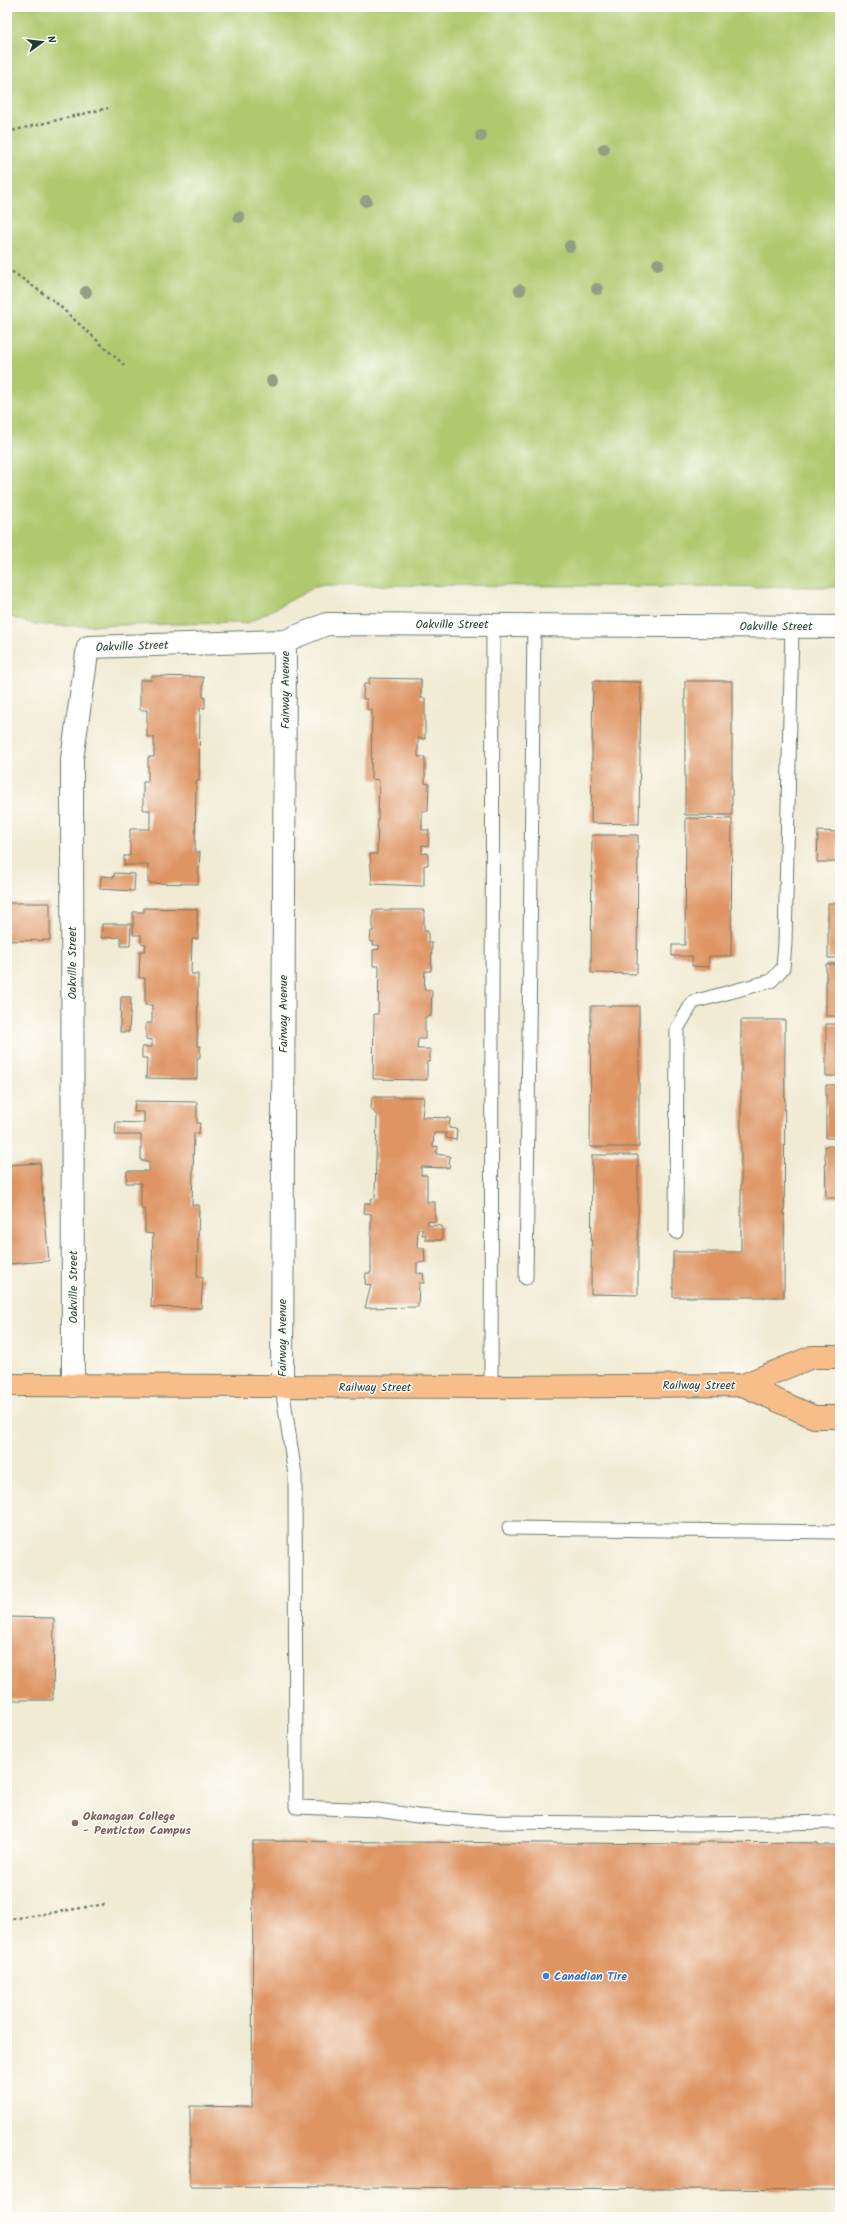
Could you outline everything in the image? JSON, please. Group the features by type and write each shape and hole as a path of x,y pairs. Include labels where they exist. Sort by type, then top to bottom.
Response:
{"highway":[{"name":"Railway Street","path":"7,1385 282,1387 743,1385 812,1357 840,1357"},
{"name":"Railway Street","path":"743,1385 814,1417 840,1417"}],"street":[{"name":"Oakville Street","path":"72,1386 72,759 88,647 285,641 327,624 840,627"},
{"name":"Fairway Avenue","path":"282,1387 285,641"}],"lane":[{"path":"491,1387 493,625"},
{"path":"526,1278 534,625"},
{"path":"676,1232 677,1029 693,1002 771,981 783,968 785,944 792,626"},
{"path":"282,1387 295,1475 296,1807 378,1810 417,1816 496,1822 700,1824 840,1822"},
{"path":"509,1528 840,1532"}],"path":[{"path":"7,132 108,108"},
{"path":"7,268 54,302 124,365"},
{"path":"7,1920 106,1904"}],"green space":[{"path":"7,7 840,7 840,587 319,585 248,623 58,626 33,624 7,616"}],"building":[{"path":"151,676 203,677 203,697 205,697 205,708 200,708 199,781 196,781 195,852 200,852 198,884 148,883 148,865 124,865 124,856 130,856 130,829 150,829 150,810 143,810 143,782 148,782 148,757 154,757 154,737 147,737 147,710 140,710 140,680 151,680"},
{"path":"369,678 421,679 421,698 425,698 425,739 418,738 418,757 425,757 425,783 429,784 428,811 422,811 422,830 429,830 428,846 422,845 422,854 428,853 428,865 424,865 424,886 372,884 370,854 377,854 379,780 371,779 372,710 367,709 367,699 363,699 364,684 369,684"},
{"path":"593,681 641,682 639,824 591,823"},
{"path":"685,681 732,681 732,815 685,815"},
{"path":"686,818 732,819 731,956 709,956 709,967 692,966 692,956 672,956 672,945 685,945"},
{"path":"818,831 838,832 838,862 817,862"},
{"path":"592,835 638,835 637,974 591,973"},
{"path":"114,873 135,874 134,891 100,889 101,876 114,877"},
{"path":"7,903 50,903 50,940 7,941"},
{"path":"828,903 840,903 840,958 828,958"},
{"path":"144,908 197,909 198,939 192,939 191,974 198,974 197,1046 200,1046 200,1058 197,1058 197,1079 146,1078 147,1058 142,1058 142,1047 152,1047 152,1040 146,1039 146,1023 152,1023 152,1005 145,1005 145,978 139,978 140,951 145,951 146,944 141,943 141,935 133,935 133,912 144,912"},
{"path":"373,910 424,910 424,931 428,931 428,943 432,943 431,971 425,971 424,990 432,990 431,1016 425,1017 425,1039 418,1039 417,1049 430,1049 430,1061 427,1062 427,1080 373,1079 374,1014 378,1014 379,966 373,966 373,950 379,949 379,945 373,945 373,942 370,942 371,931 373,931"},
{"path":"102,924 131,924 130,946 121,946 121,937 101,938"},
{"path":"826,964 840,964 840,1016 826,1016"},
{"path":"121,997 131,997 129,1032 120,1032"},
{"path":"591,1006 639,1006 639,1147 590,1147"},
{"path":"741,1020 785,1020 784,1297 673,1297 673,1252 741,1252"},
{"path":"826,1024 840,1024 840,1076 826,1076"},
{"path":"826,1085 840,1085 840,1138 826,1138"},
{"path":"372,1097 424,1097 422,1117 450,1118 449,1128 457,1129 456,1140 446,1138 446,1133 434,1133 433,1147 438,1146 436,1154 450,1156 449,1168 421,1167 421,1175 427,1175 427,1202 435,1202 435,1222 428,1221 428,1225 442,1226 442,1240 425,1240 426,1235 422,1235 422,1229 418,1229 417,1248 424,1248 425,1262 417,1263 417,1274 423,1273 424,1283 419,1283 418,1307 365,1308 371,1285 365,1284 366,1273 371,1273 371,1214 364,1213 365,1203 371,1203 371,1199 375,1198 377,1116 371,1108"},
{"path":"135,1101 197,1102 197,1123 200,1123 199,1133 194,1133 192,1205 199,1205 197,1277 203,1277 201,1308 151,1307 153,1234 145,1233 145,1209 141,1209 141,1183 126,1183 127,1171 149,1171 149,1161 141,1161 141,1135 115,1135 116,1122 144,1123 144,1112 134,1112"},
{"path":"825,1146 840,1146 840,1198 826,1198"},
{"path":"592,1155 638,1155 638,1295 591,1294"},
{"path":"40,1163 49,1261 7,1264 7,1165"},
{"path":"7,1617 54,1618 53,1700 7,1700"},
{"name":"Canadian Tire","path":"253,1841 698,1844 698,1842 818,1843 818,1845 840,1845 840,2190 190,2186 190,2106 252,2107"}],"place":[{"name":"Okanagan College - Penticton Campus","path":"75,1823"},
{"name":"Canadian Tire","path":"546,1976"}]}
